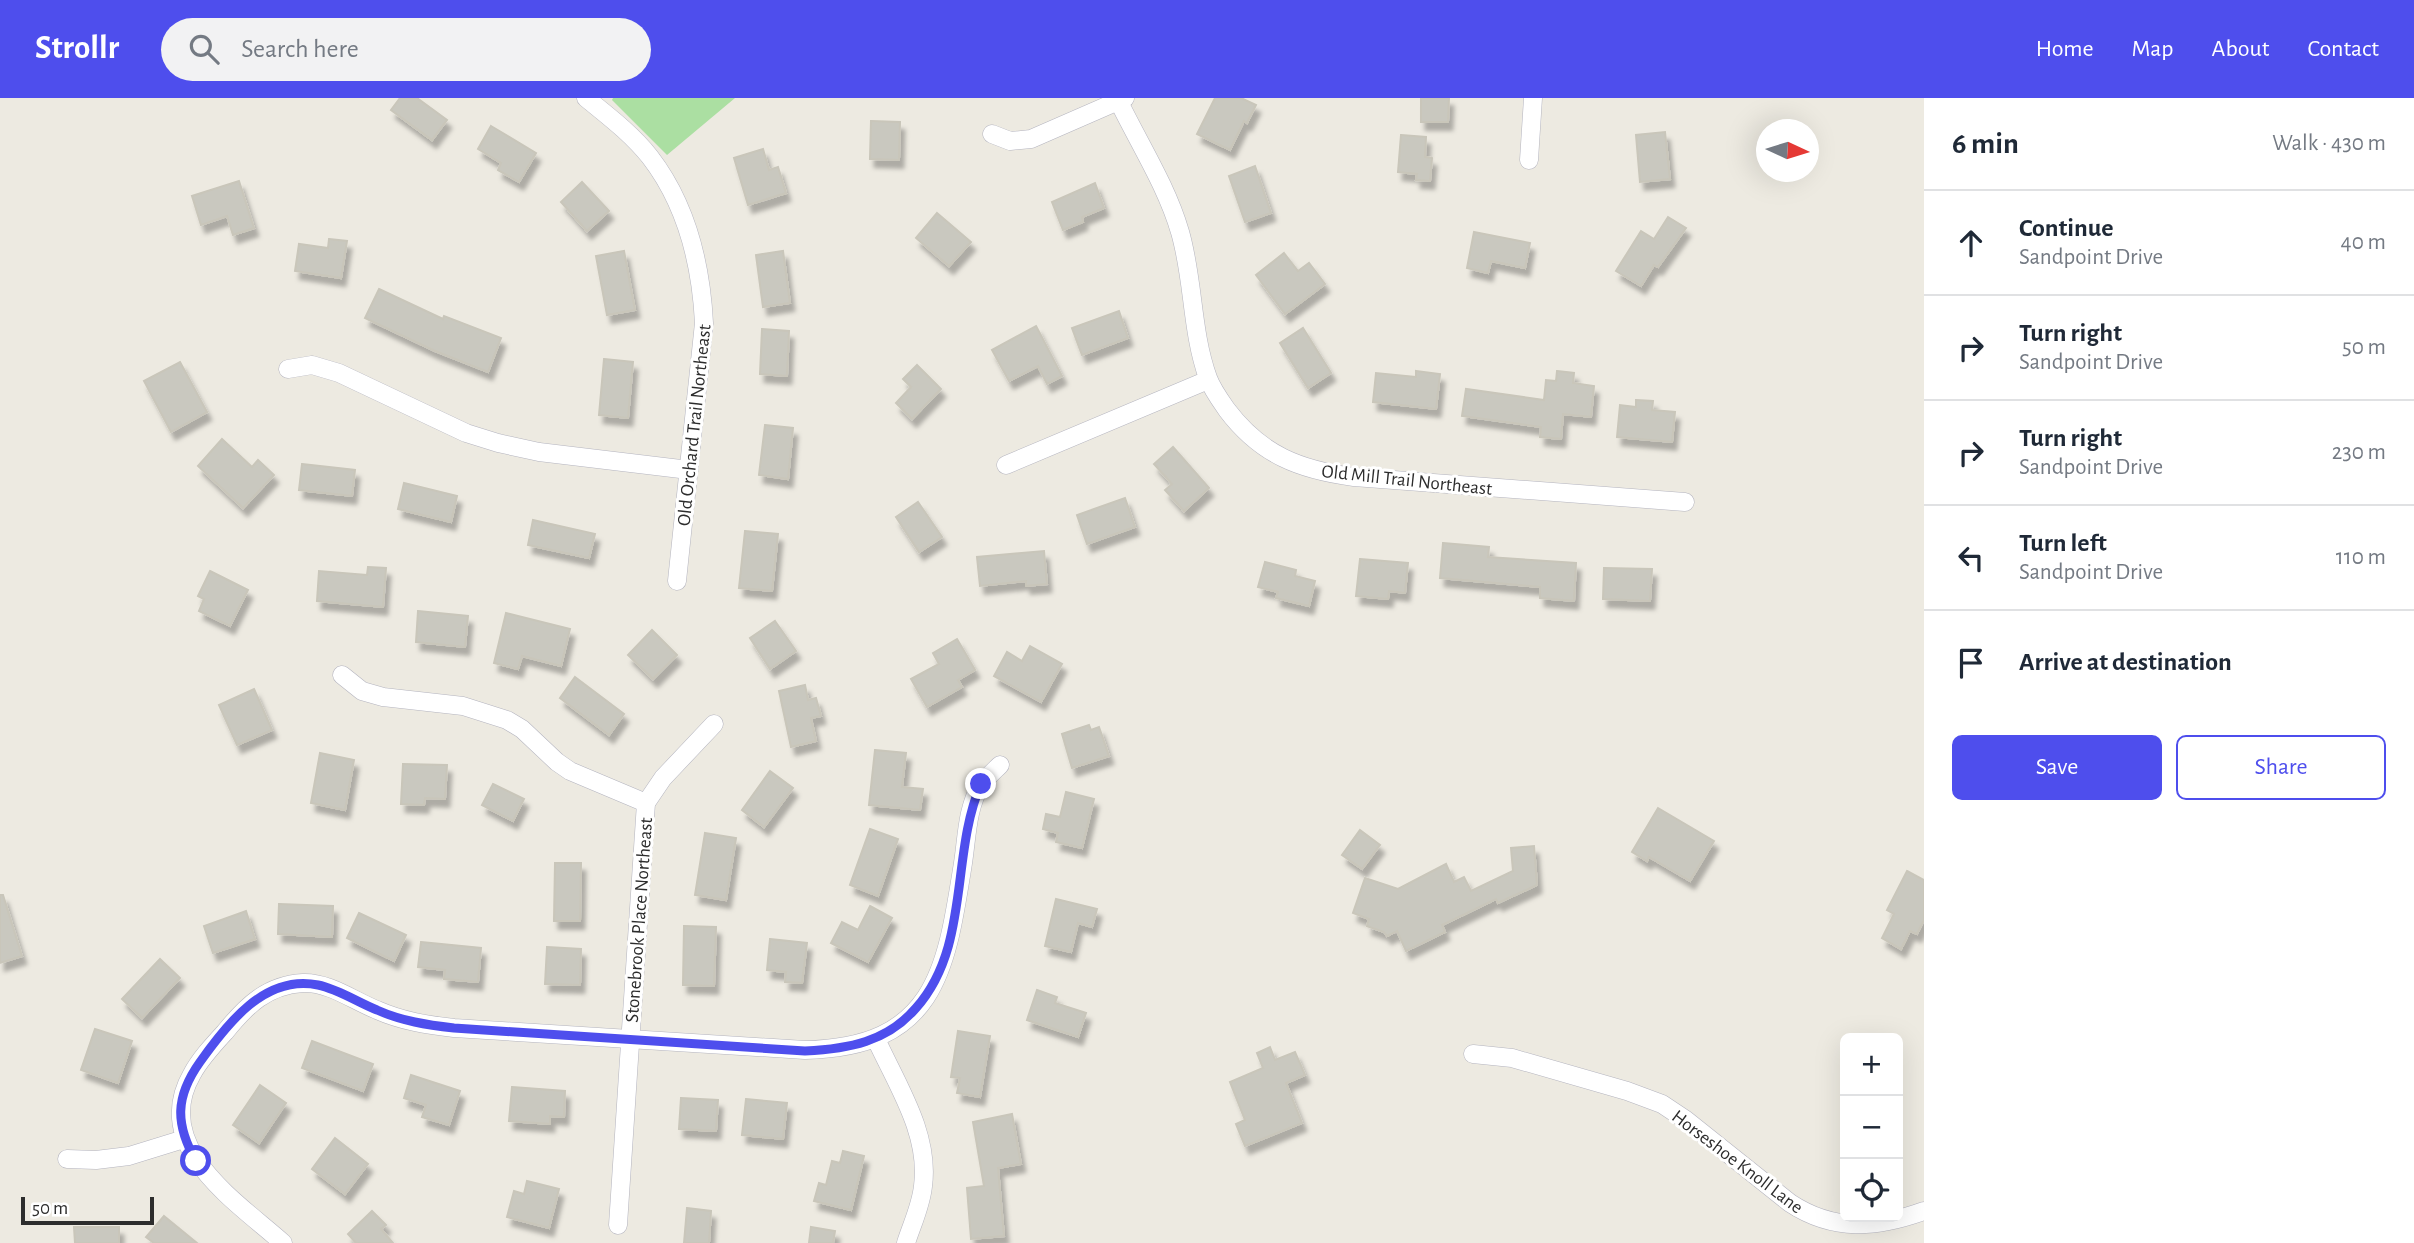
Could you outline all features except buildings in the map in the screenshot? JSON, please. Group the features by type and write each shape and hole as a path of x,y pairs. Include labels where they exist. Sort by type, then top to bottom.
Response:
{"street":[{"name":"Old Orchard Trail Northeast","path":"586,98 622,127 650,156 671,191 697,258 705,323 677,581"},
{"path":"1529,160 1532,98"},
{"path":"992,134 1010,141 1031,139 1122,100"},
{"name":"Old Mill Trail Northeast","path":"1122,100 1171,204 1180,232 1208,380 1229,413 1254,439 1286,459 1326,473 1685,502"},
{"path":"288,369 312,365 339,373 466,433 498,443 538,452 689,470"},
{"path":"1006,465 1208,380"},
{"path":"342,675 362,691 383,697 463,706 507,720 522,729 570,771 646,803"},
{"name":"Stonebrook Place Northeast","path":"618,1225 646,803 663,778 714,724"},
{"path":"284,1243 207,1174 184,1139 181,1106 183,1092 192,1074 246,1007 273,989 305,983 320,985 399,1019 432,1026 805,1051 852,1047 876,1040 912,1012 930,992 937,978 947,955 952,932 971,807 981,784 1000,765"},
{"path":"876,1040 914,1120 925,1158 923,1190 906,1243"},
{"name":"Horseshoe Knoll Lane","path":"1473,1054 1512,1058 1627,1091 1662,1104 1806,1214 1826,1221 1879,1224 1924,1212"},
{"path":"66,1159 96,1160 129,1156 184,1139"}],"green space":[{"path":"735,98 667,155 612,100"}],"route":[{"path":"196,1161 184,1139 180,1122 183,1092 192,1074 246,1007 273,989 289,985 320,985 399,1019 432,1026 805,1051 852,1047 876,1040 897,1026 930,992 947,955 971,807 981,784"}]}
